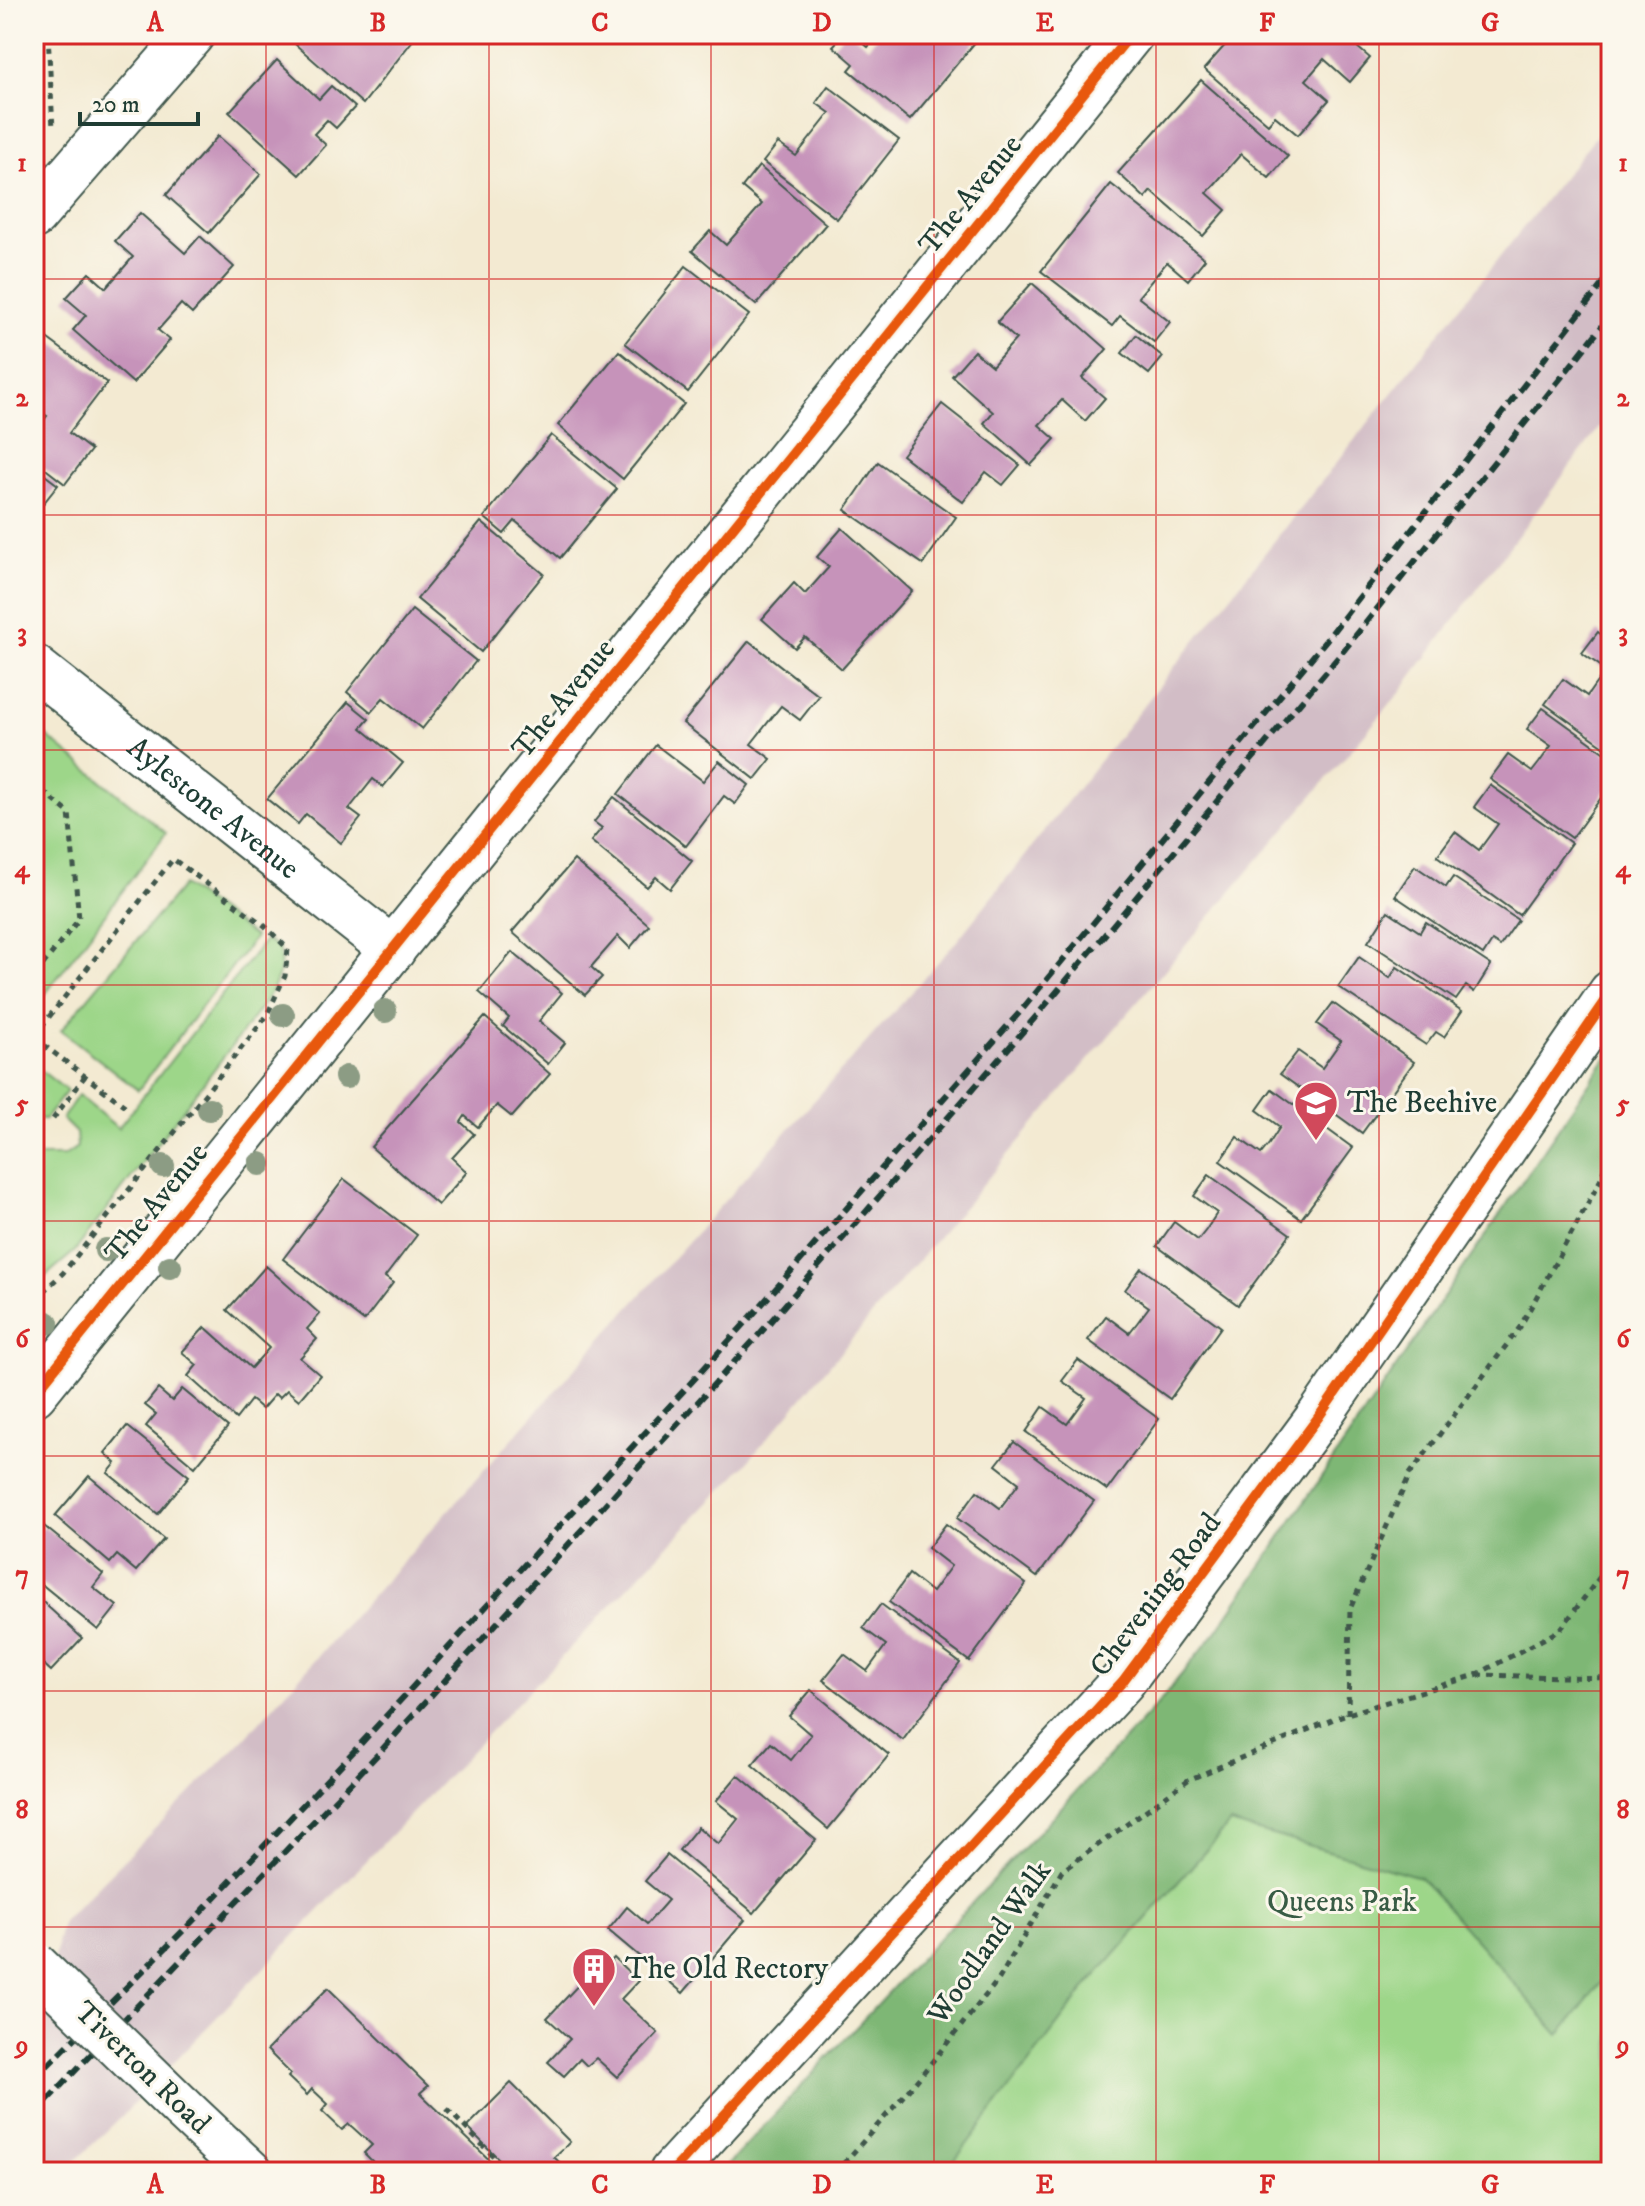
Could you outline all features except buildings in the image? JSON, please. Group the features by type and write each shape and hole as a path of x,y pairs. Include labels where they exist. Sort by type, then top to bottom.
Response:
{"street":[{"path":"34,216 192,34"},
{"name":"The Avenue","path":"34,1394 1131,34"},
{"name":"Aylestone Avenue","path":"34,667 393,950"},
{"name":"Chevening Road","path":"672,2172 1123,1681 1320,1415 1611,993"},
{"name":"Tiverton Road","path":"34,1964 250,2172"}],"path":[{"path":"48,34 53,133 83,160"},
{"path":"34,784 69,813 79,919 34,976"},
{"path":"34,1300 63,1273 266,1017 285,976 288,949 265,926 173,859 34,1037 125,1106"},
{"path":"53,1119 85,1076"},
{"path":"1345,1715 1350,1609 1410,1474 1520,1327 1599,1183 1611,1149"},
{"path":"1476,1675 1560,1630 1611,1562"},
{"path":"1476,1675 1611,1678"},
{"path":"447,2109 509,2172"}],"shaded area":[{"path":"1611,117 1611,412 1397,696 745,1465 127,2111 64,2172 34,2172 34,2026 40,2020 62,1922 245,1738 956,942"}],"green space":[{"path":"34,726 166,833 34,1009"},
{"path":"183,885 255,937 138,1090 61,1030"},
{"path":"265,940 278,946 281,963 274,986 260,1009 75,1251 34,1286 34,1156 64,1156 77,1147 76,1133 62,1119 78,1095 118,1128"},
{"name":"Queens Park","path":"1611,1051 1611,2172 721,2172 1155,1707 1217,1631"},
{"name":"Queens Park","path":"1611,1051 1611,1970 1559,2035 1420,1877 1230,1823 1088,1985 946,2172 721,2172 1155,1707 1217,1631"},
{"path":"34,1065 67,1091 45,1119 34,1119"}],"railway":[{"path":"34,2079 188,1926 355,1750 740,1329 1020,1012 1327,639 1611,273"},
{"path":"34,2114 378,1754 756,1338 1033,1020 1345,649 1611,315"}],"cycle path":[{"path":"34,1394 1131,34"},
{"path":"672,2172 1123,1681 1320,1415 1611,993"}],"place":[{"name":"The Beehive","path":"1316,1142"},
{"name":"The Old Rectory","path":"594,2008"}]}
